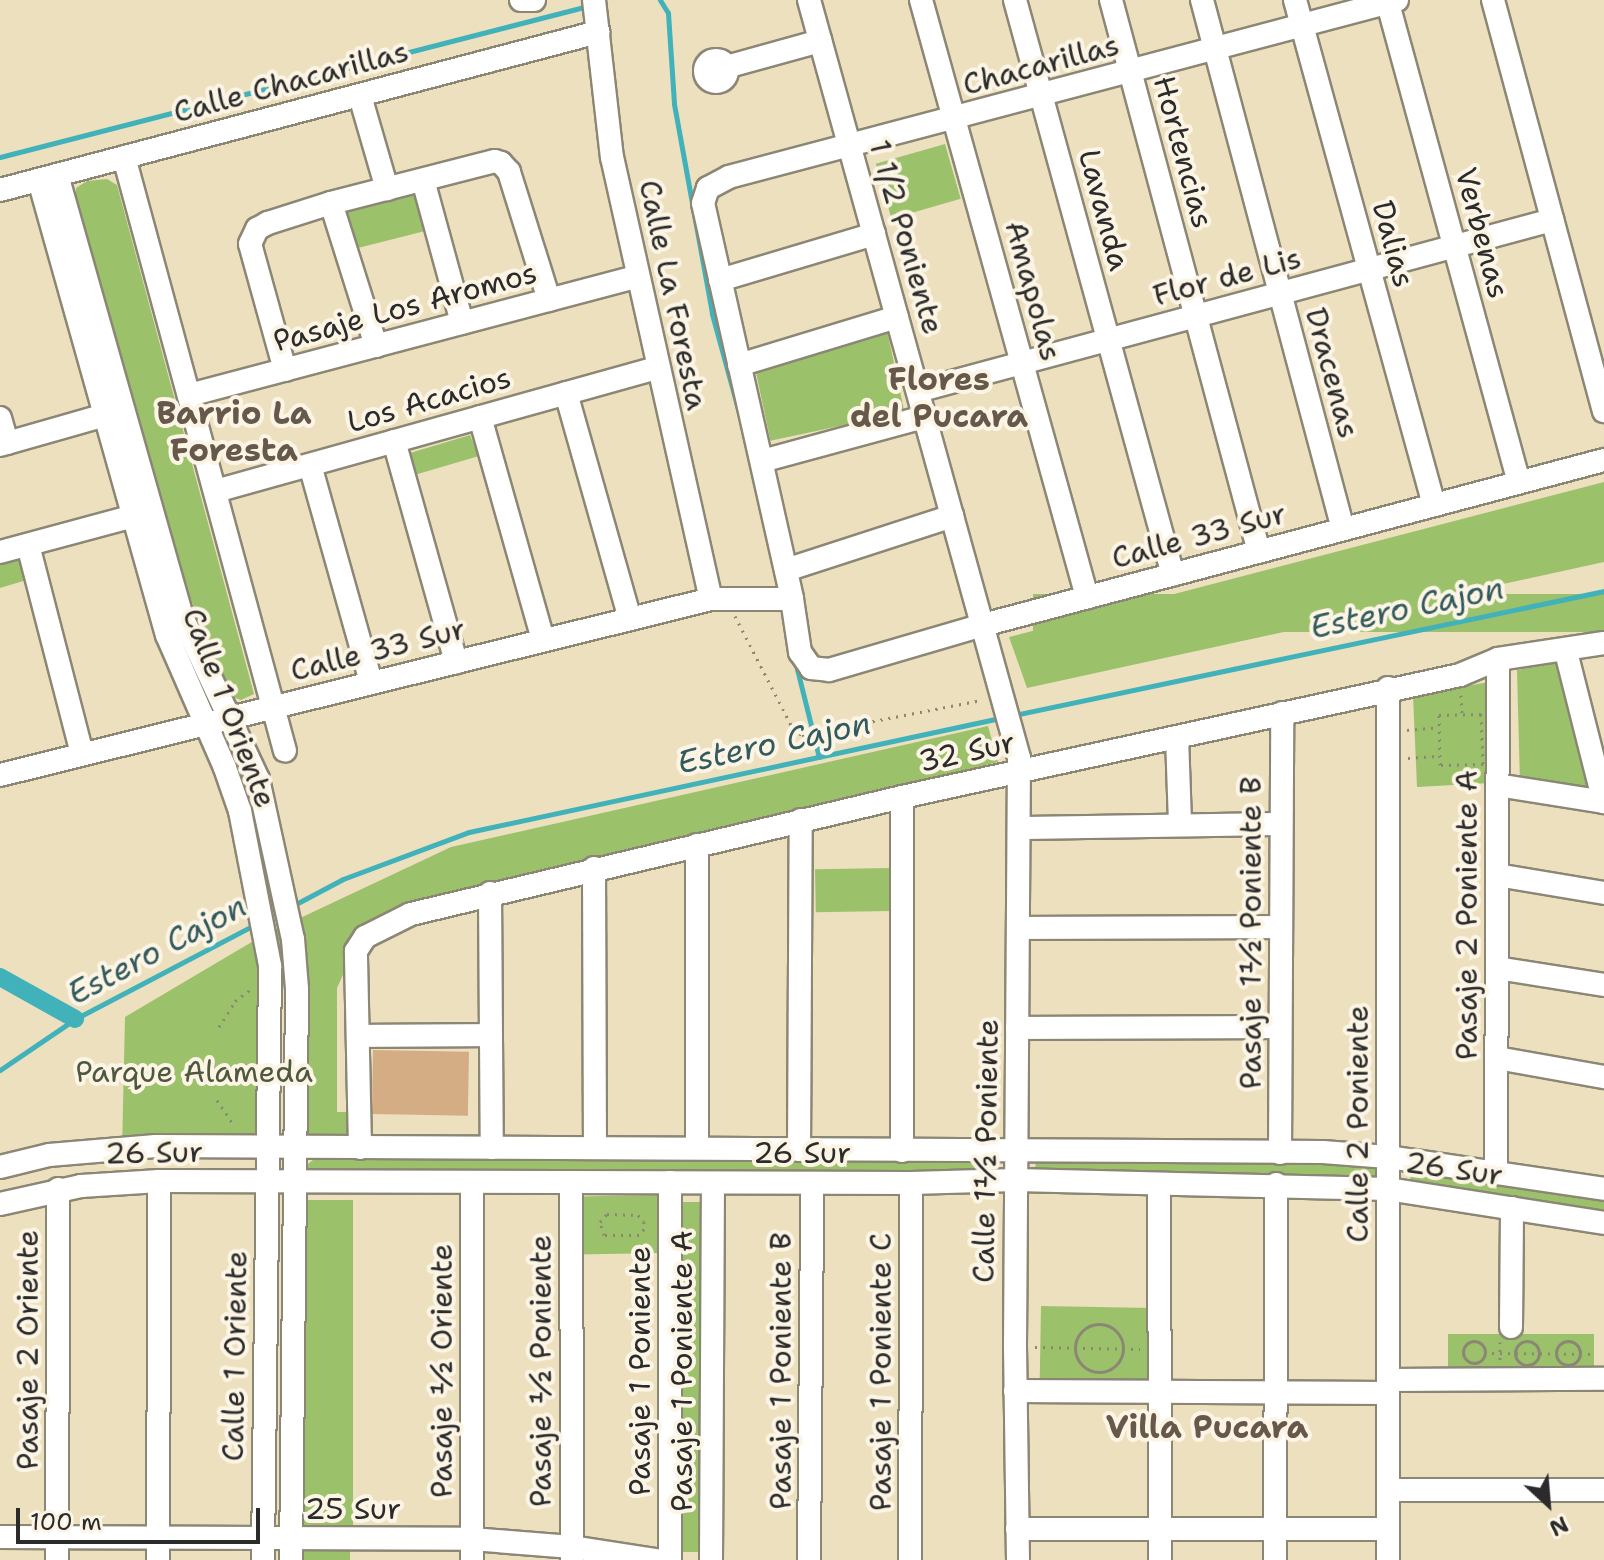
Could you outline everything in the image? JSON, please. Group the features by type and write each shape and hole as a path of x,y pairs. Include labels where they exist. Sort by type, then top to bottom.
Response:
{"street":[{"path":"521,0 534,0"},
{"name":"1 1/2 Poniente","path":"809,0 1016,743"},
{"name":"Amapolas","path":"921,0 1087,597"},
{"name":"Lavanda","path":"1015,0 1173,575"},
{"name":"Hortencias","path":"1111,0 1259,552"},
{"name":"Dracenas","path":"1202,0 1343,529"},
{"name":"Dalias","path":"1295,0 1434,505"},
{"path":"1493,0 1552,220 1601,385 1604,411"},
{"name":"Chacarillas","path":"720,280 703,203 704,193 716,182 1390,1"},
{"name":"Verbenas","path":"1390,1 1519,482"},
{"name":"Calle Chacarillas","path":"0,190 360,96 596,16"},
{"name":"Calle La Foresta","path":"596,16 612,157 636,277 718,599"},
{"path":"726,67 820,41"},
{"path":"360,96 387,189"},
{"name":"Calle 1 Oriente","path":"124,157 285,751"},
{"path":"285,370 252,253 253,235 268,223 331,203 495,161 506,167 549,300"},
{"name":"Calle 1 Oriente","path":"48,177 105,415 167,635 225,768 240,811 267,950 272,1002 263,1549"},
{"name":"Calle 1 Oriente","path":"48,177 183,619 258,779 293,939 297,989 291,1550"},
{"path":"423,180 462,323"},
{"path":"331,203 376,346"},
{"name":"Flor de Lis","path":"918,391 1552,220"},
{"path":"782,599 786,570 720,280 874,234"},
{"name":"Pasaje Los Aromos","path":"189,395 636,277"},
{"path":"739,365 897,317"},
{"name":"Los Acacios","path":"216,491 657,368"},
{"path":"566,393 630,619"},
{"path":"0,418 4,444 105,415"},
{"path":"480,417 543,640"},
{"path":"762,461 924,417"},
{"path":"394,441 456,662"},
{"name":"Calle 33 Sur","path":"0,775 230,716 718,599 782,599 800,652 811,668 829,670 983,625 1604,460"},
{"path":"310,465 371,682"},
{"path":"0,552 133,516"},
{"path":"786,570 952,516"},
{"path":"28,545 82,754"},
{"name":"32 Sur","path":"359,1036 356,951 365,937 411,914 801,820 1388,688 1460,675 1498,659 1566,652 1604,643"},
{"path":"1497,785 1604,802 1566,652"},
{"name":"Pasaje 2 Poniente A","path":"1496,1171 1498,659"},
{"name":"Calle 2 Poniente","path":"1388,688 1388,1560"},
{"name":"Pasaje 1½ Poniente B","path":"1280,1153 1282,713"},
{"path":"1177,737 1180,825"},
{"name":"Calle 1½ Poniente","path":"1016,743 1021,772 1015,1346 1018,1560"},
{"path":"902,797 902,1151"},
{"path":"799,1150 801,820"},
{"path":"1020,828 1281,824"},
{"path":"697,845 697,1148"},
{"path":"594,868 595,1148"},
{"path":"1497,875 1604,893"},
{"path":"490,893 492,1148"},
{"path":"1019,928 1281,927"},
{"path":"1497,968 1604,985"},
{"path":"1017,1028 1280,1027"},
{"path":"360,1148 359,1036 491,1035"},
{"path":"1497,1058 1604,1077"},
{"name":"26 Sur","path":"0,1167 49,1155 156,1146 1280,1153 1388,1157 1604,1189"},
{"name":"26 Sur","path":"0,1204 58,1189 159,1181 911,1183 1016,1180 1388,1189 1604,1223"},
{"path":"158,1549 159,1181"},
{"name":"Pasaje ½ Oriente","path":"472,1182 472,1549"},
{"name":"Pasaje ½ Poniente","path":"571,1182 572,1554"},
{"name":"Pasaje 1 Poniente","path":"670,1182 670,1560"},
{"name":"Pasaje 1 Poniente A","path":"711,1560 713,1183"},
{"name":"Pasaje 1 Poniente B","path":"809,1560 812,1183"},
{"name":"Pasaje 1 Poniente C","path":"910,1560 911,1183"},
{"path":"1159,1184 1160,1560"},
{"path":"1275,1560 1276,1184"},
{"name":"Pasaje 2 Oriente","path":"57,1549 58,1189"},
{"path":"1506,1331 1512,1208"},
{"path":"1015,1391 1275,1393 1604,1379"},
{"path":"1388,1490 1604,1490"},
{"path":"1017,1529 1388,1529"},
{"name":"25 Sur","path":"0,1537 57,1549 472,1549 656,1560"}],"path":[{"path":"718,599 793,729 802,735 985,700 988,709"},
{"path":"1481,714 1483,764 1440,765 1440,756 1439,715 1481,714"},
{"path":"1388,732 1439,727"},
{"path":"1388,760 1440,756"},
{"path":"219,1027 235,1001 258,982"},
{"path":"607,1214 638,1215 644,1223 639,1235 604,1235 600,1221 607,1214"},
{"path":"1096,1324 1116,1331 1123,1348 1118,1363 1101,1373 1082,1367 1074,1349 1080,1333 1096,1324"},
{"path":"1500,1365 1506,1331"},
{"path":"1475,1341 1482,1346 1484,1353 1481,1359 1473,1362 1465,1358 1463,1349 1475,1341"},
{"path":"1515,1353 1518,1345 1527,1341 1535,1344 1539,1353"},
{"path":"1567,1341 1577,1345 1580,1353 1577,1361 1569,1365 1560,1362 1556,1353 1560,1344 1567,1341"},
{"path":"1015,1346 1159,1349"},
{"path":"1484,1353 1595,1354"},
{"path":"1515,1353 1525,1364 1534,1362 1539,1353"}],"green space":[{"path":"945,144 961,199 892,219 876,164"},
{"path":"107,179 117,185 254,694 241,700 233,697 183,582 76,206 76,188 87,181"},
{"path":"410,193 419,201 429,230 354,249 346,213 352,205"},
{"path":"887,330 904,412 770,441 753,358"},
{"path":"470,435 479,456 411,476 406,460 410,453"},
{"path":"1604,482 1604,562 1027,688 1009,637"},
{"path":"21,558 30,579 0,588 0,564"},
{"path":"1033,594 1604,594 1604,632 1033,632"},
{"path":"1561,661 1596,794 1520,784 1517,670"},
{"path":"1510,678 1509,782 1417,787 1413,696"},
{"name":"Parque Alameda","path":"988,726 998,762 417,905 347,966 337,988 337,1112 347,1112 350,1137 306,1141 304,964 272,981 261,1151 122,1150 125,1017 262,936 451,847"},
{"path":"890,868 891,911 816,912 815,869"},
{"path":"985,1158 996,1165 995,1173 309,1172 307,1165 314,1159"},
{"path":"1036,1160 1378,1162 1380,1174 1372,1179 1269,1175 1040,1174 1035,1171"},
{"path":"1415,1171 1604,1199 1604,1217 1415,1185 1410,1178"},
{"path":"661,1195 662,1253 578,1254 577,1196"},
{"path":"303,1200 353,1200 353,1526 303,1526"},
{"path":"673,1202 708,1202 708,1552 673,1552"},
{"path":"1041,1306 1153,1308 1152,1388 1040,1386"},
{"path":"1448,1334 1594,1334 1594,1378 1448,1378"},
{"path":"304,1550 350,1550 350,1560 304,1560"}],"building":[{"path":"373,1050 469,1052 468,1116 372,1114"}],"waterway":[{"path":"660,0 668,13 674,104 712,314 739,413"},
{"path":"0,157 588,6"},
{"name":"Estero Cajon","path":"1014,715 1604,591"},
{"path":"795,661 819,757"},
{"name":"Estero Cajon","path":"294,905 343,879 469,832 1000,718"},
{"name":"Estero Cajon","path":"0,1070 75,1019 256,924"},
{"path":"0,977 75,1019"}],"district":[{"name":"Flores del Pucara","path":"939,398"},
{"name":"Barrio La Foresta","path":"234,432"},
{"name":"Villa Pucara","path":"1207,1427"}]}
